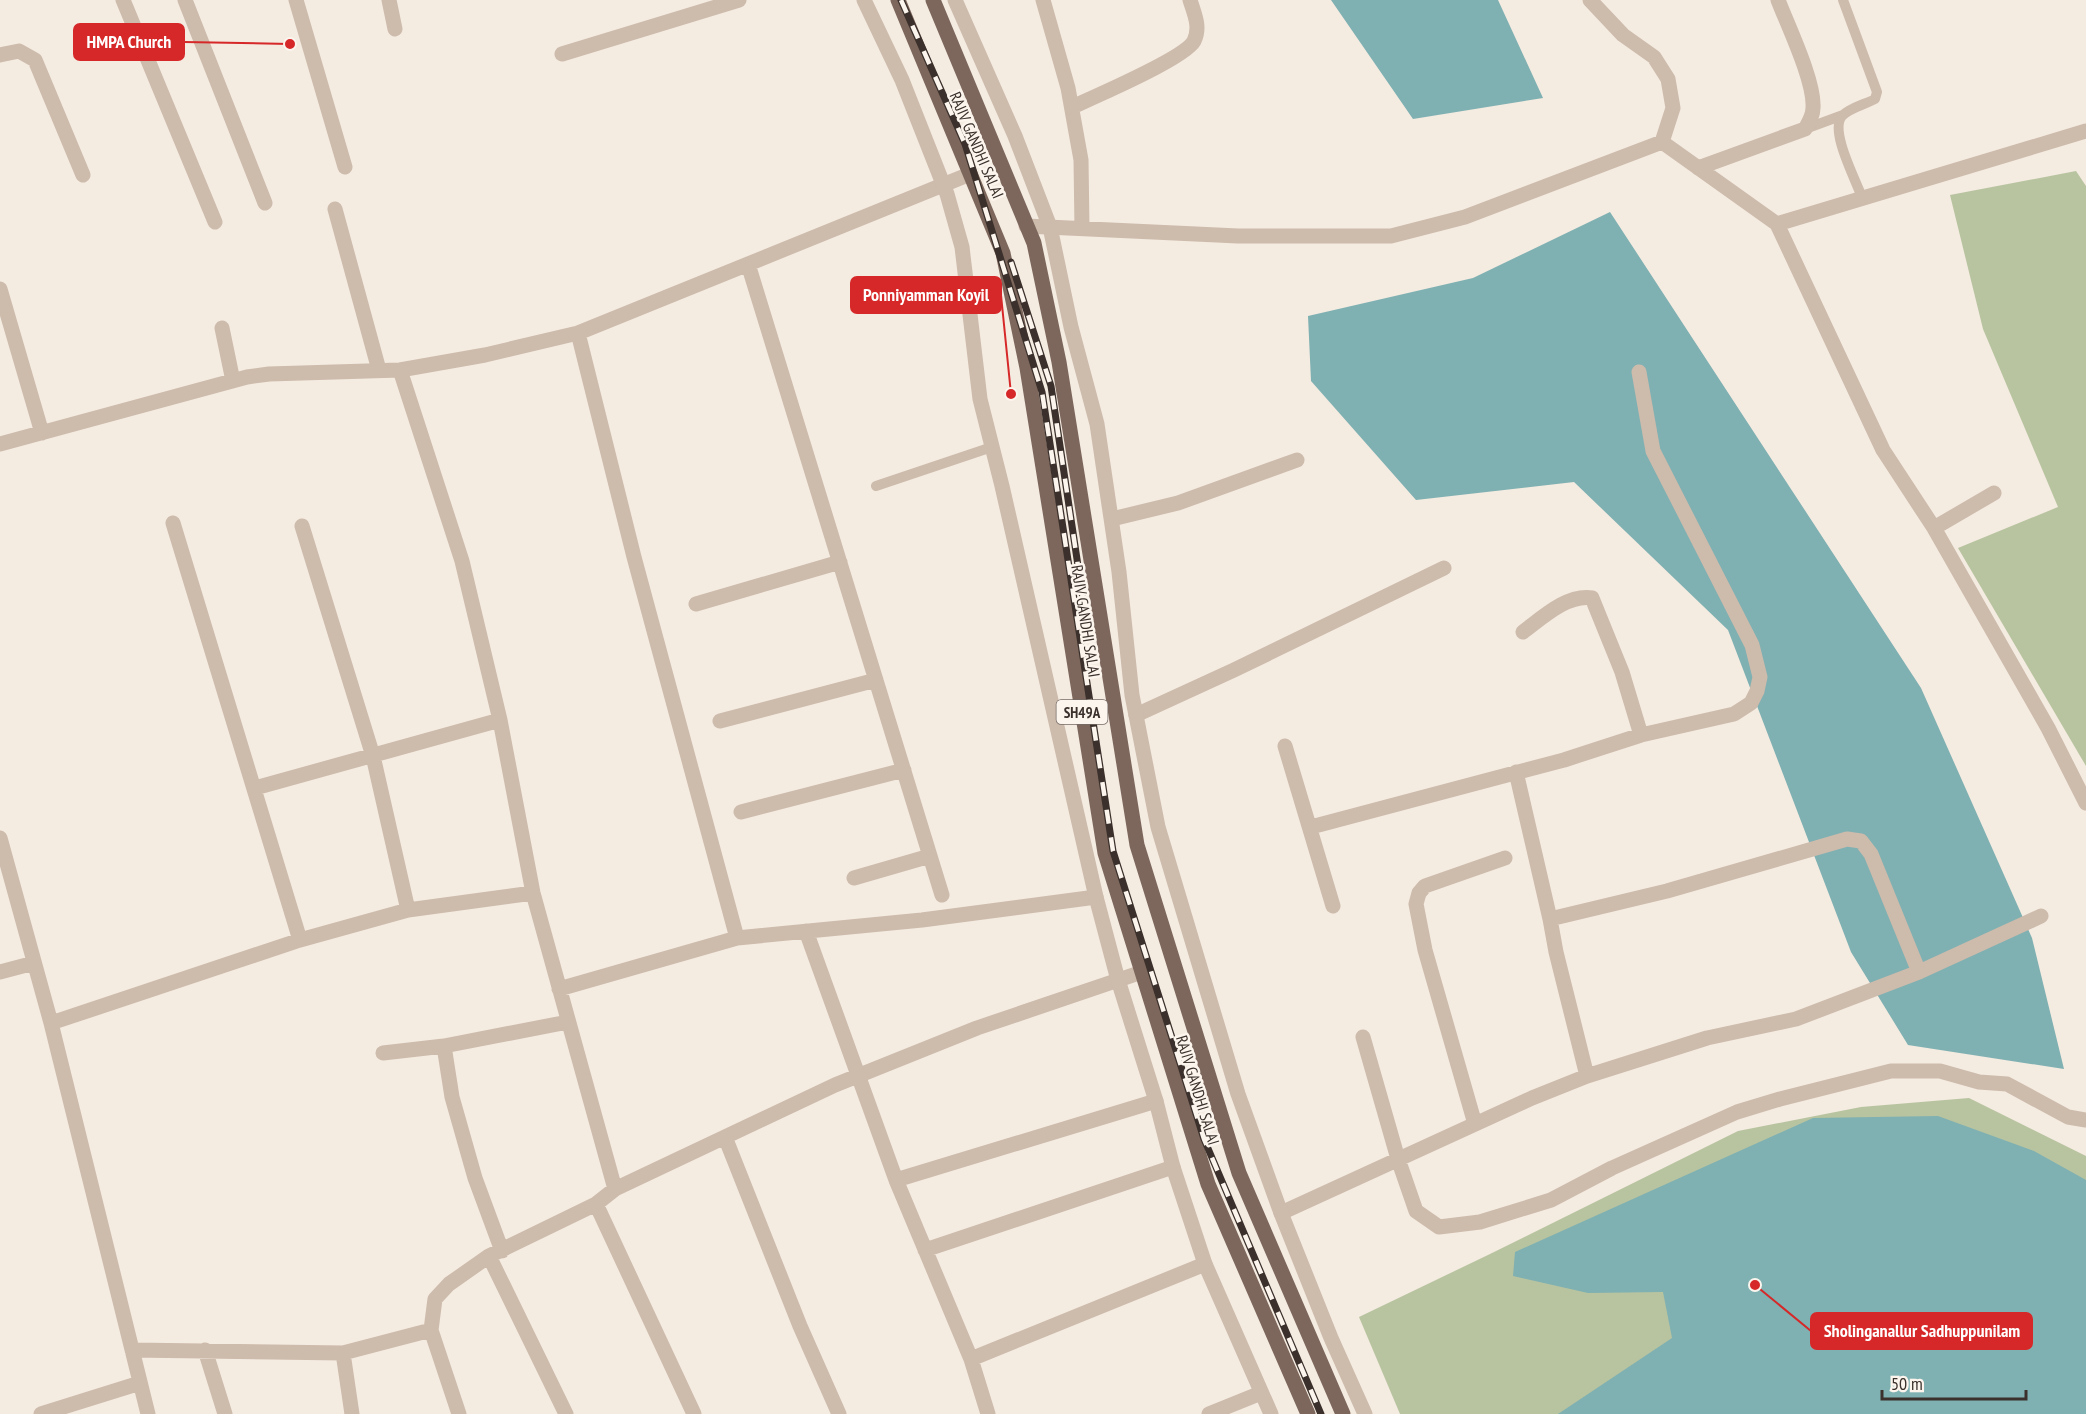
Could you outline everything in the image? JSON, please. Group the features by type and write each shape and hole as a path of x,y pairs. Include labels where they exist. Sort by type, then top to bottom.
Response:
{"main road":[{"name":"RAJIV GANDHI SALAI","path":"898,0 1003,253 1027,368 1105,853 1208,1184 1308,1414"},
{"name":"RAJIV GANDHI SALAI","path":"933,0 1034,243 1059,362 1137,845 1239,1173 1343,1414"}],"street":[{"path":"123,0 215,222"},
{"path":"185,0 265,203"},
{"path":"296,0 345,167"},
{"path":"389,0 395,30"},
{"path":"562,54 739,0"},
{"path":"864,0 902,80 943,185 962,247 980,399 1096,897 1118,980 1156,1101 1173,1167 1205,1264 1271,1414"},
{"path":"955,0 1015,136 1050,227 1071,327 1097,424 1112,519 1136,715 1158,827 1238,1094 1281,1213 1331,1338 1365,1414"},
{"path":"1042,0 1071,107 1081,160 1082,228"},
{"path":"1071,107 1174,57 1194,42 1197,29 1190,0"},
{"path":"1590,0 1623,35 1654,57 1668,79 1673,108 1662,142"},
{"path":"1698,168 1805,129 1811,118 1814,107 1812,87 1778,0"},
{"path":"0,55 20,51 35,60 83,175"},
{"path":"1777,224 1863,200 2086,131"},
{"path":"1026,225 1238,236 1391,236 1465,217 1662,142"},
{"path":"1662,142 1777,224 1882,450 1935,528 2048,728 2086,803"},
{"path":"0,444 233,381 269,374 400,370 485,355 578,333 970,174"},
{"path":"335,209 379,370"},
{"path":"748,264 942,896"},
{"path":"0,289 42,433"},
{"path":"222,328 233,381"},
{"path":"578,333 637,568 737,938"},
{"path":"400,370 462,561 501,720 533,893 615,1189"},
{"path":"1311,828 1641,735 1734,714 1751,703 1757,692 1760,677 1752,645 1653,451 1639,372"},
{"path":"1112,519 1178,503 1297,460"},
{"path":"1935,528 1994,493"},
{"path":"173,523 300,940"},
{"path":"302,526 373,756 408,910"},
{"path":"696,604 840,562"},
{"path":"1136,715 1444,568"},
{"path":"1523,632 1549,612 1572,600 1592,598 1622,672 1641,735"},
{"path":"720,721 876,680"},
{"path":"255,788 501,720"},
{"path":"1285,746 1333,906"},
{"path":"741,812 904,770"},
{"path":"1516,772 1556,952 1587,1076"},
{"path":"1550,919 1667,891 1847,839 1861,841 1871,854 1919,972"},
{"path":"1,844 51,1023 148,1414"},
{"path":"854,878 930,856"},
{"path":"1475,1124 1425,950 1416,904 1419,893 1425,886 1505,858"},
{"path":"51,1023 300,940 408,910 533,893"},
{"path":"559,990 737,938 922,920 1096,897"},
{"path":"1281,1213 1532,1098 1587,1076 1707,1038 1796,1019 1919,972 2041,916"},
{"path":"806,932 896,1180 971,1359 988,1414"},
{"path":"0,972 34,963"},
{"path":"459,1414 431,1330 435,1299 449,1284 496,1253 596,1204 615,1189 858,1076 977,1028 1142,972"},
{"path":"383,1053 444,1046 568,1022"},
{"path":"1363,1037 1398,1159 1416,1211 1439,1227 1480,1222 1551,1200 1612,1168 1737,1112 1891,1071 1940,1071 1979,1082 2007,1084 2068,1117 2086,1120"},
{"path":"444,1046 456,1109 496,1253 566,1414"},
{"path":"896,1180 1156,1101"},
{"path":"725,1137 800,1326 839,1414"},
{"path":"924,1250 1173,1167"},
{"path":"596,1204 694,1414"},
{"path":"971,1359 1205,1264"},
{"path":"132,1350 343,1353 431,1330"},
{"path":"205,1350 225,1414"},
{"path":"343,1353 352,1414"},
{"path":"41,1414 140,1383"},
{"path":"1209,1414 1262,1393"}],"lane":[{"path":"1805,129 1843,115 1875,99 1877,92 1843,0"},
{"path":"1843,115 1838,124 1838,137 1863,200"},
{"path":"876,486 992,447"}],"green space":[{"path":"2076,171 2086,186 2086,766 1958,548 2058,507 1983,329 1950,195"},
{"path":"1969,1098 2086,1156 2086,1414 1400,1414 1359,1317 1738,1131 1861,1107"}],"water":[{"path":"1331,0 1498,0 1543,98 1413,119"},
{"path":"1610,212 1921,688 2032,938 2064,1069 1908,1045 1851,952 1728,630 1574,482 1416,500 1311,381 1308,316 1473,278"},
{"path":"1938,1116 2034,1151 2086,1180 2086,1414 1558,1414 1672,1338 1663,1292 1588,1293 1513,1276 1515,1252 1813,1118"}],"railway":[{"path":"901,0 965,144 1042,392 1113,851 1204,1139 1321,1414"},
{"path":"1011,262 1051,386 1086,619"}],"place":[{"name":"HMPA Church","path":"290,44"},
{"name":"Ponniyamman Koyil","path":"1011,394"},
{"name":"Sholinganallur Sadhuppunilam","path":"1755,1285"}]}
